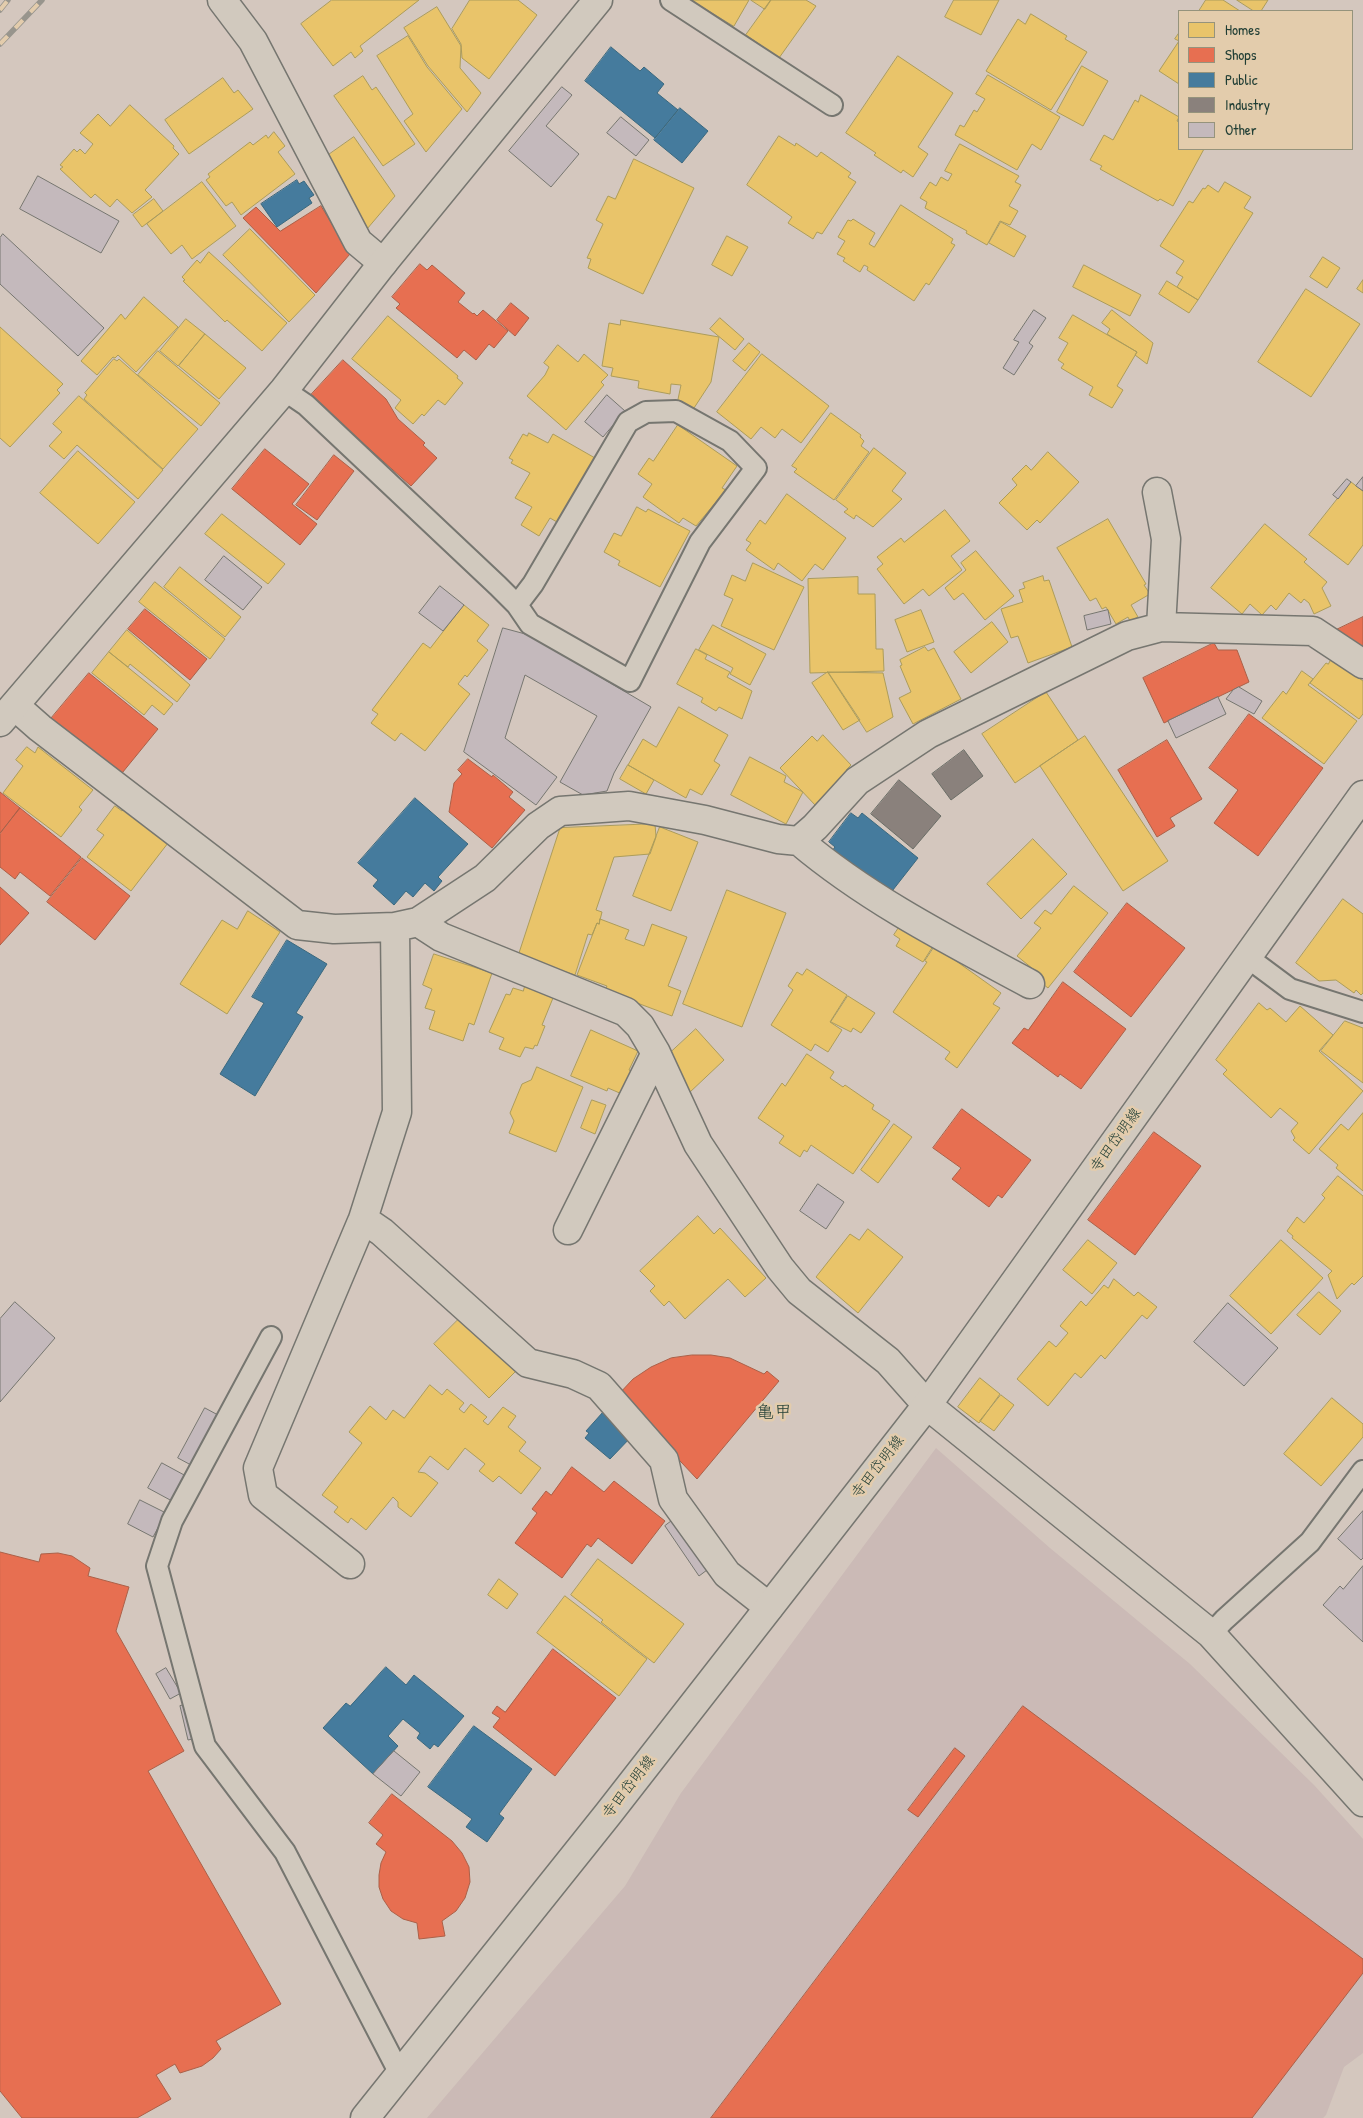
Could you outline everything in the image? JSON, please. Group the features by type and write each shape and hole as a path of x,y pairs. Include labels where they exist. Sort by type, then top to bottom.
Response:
{"street":[{"path":"222,0 253,42 358,242 383,263"},
{"path":"598,0 383,263 284,390 8,714 40,728 297,925 334,928 406,925 441,937 626,1012 640,1026 656,1053 698,1144 780,1268 799,1291 888,1360 927,1405 1211,1634 1363,1802"},
{"path":"1157,492 1166,539 1161,627"},
{"path":"799,841 816,827 856,780 928,734 1127,636 1161,627 1312,630 1363,664"},
{"name":"寺田岱明線","path":"365,2118 608,1814 927,1405 1363,795"},
{"path":"406,925 485,878 538,826 560,811 629,806 705,820 778,840 799,841 826,863 904,916 1030,984"},
{"path":"350,1564 263,1495 258,1468 363,1219 397,1112 406,925"},
{"path":"568,1230 656,1053"},
{"path":"363,1219 382,1232 528,1363 573,1374 599,1386 664,1460 674,1499 727,1574 769,1607"}],"lane":[{"path":"671,0 832,105"},
{"path":"284,390 306,405 517,606 530,624 630,681 700,542 756,468 730,442 676,411 646,412 628,422 533,584 517,606"},
{"path":"1247,957 1290,989 1363,1012"},
{"path":"271,1337 172,1522 157,1566 205,1746 285,1852 400,2074"},
{"path":"1211,1634 1310,1542 1360,1479"}],"shaded area":[{"path":"936,1448 1050,1548 1190,1664 1314,1785 1363,1839 1363,2053 1344,2067 1326,2115 1323,2118 427,2118 625,1886 681,1793"}],"building: Homes":[{"path":"332,0 419,0 360,46 363,51 355,58 351,52 333,66 301,24"},
{"path":"470,0 518,0 537,15 489,79 462,58 461,44 452,29"},
{"path":"691,0 749,0 734,26"},
{"path":"751,0 771,0 765,9"},
{"path":"771,0 806,0 816,6 779,58 746,35"},
{"path":"954,0 999,0 981,35 945,17"},
{"path":"1206,0 1223,0 1238,10 1200,10"},
{"path":"1237,0 1268,0 1262,10 1252,10"},
{"path":"437,7 461,46 460,68 481,93 467,112 428,66 404,28"},
{"path":"1031,14 1067,36 1065,39 1087,52 1051,110 986,71 1018,19 1025,24"},
{"path":"408,36 427,67 462,109 426,152 404,121 413,114 377,56"},
{"path":"1178,42 1178,83 1159,71"},
{"path":"898,56 953,93 918,147 928,154 913,177 903,170 901,173 846,133"},
{"path":"1082,66 1108,81 1083,126 1057,112"},
{"path":"988,75 1060,117 1041,150 1032,144 1017,170 955,135 960,125 964,127 974,110 977,112 985,99 976,94"},
{"path":"363,76 372,90 376,87 415,144 383,166 334,96"},
{"path":"223,78 234,93 238,90 253,109 189,154 165,120"},
{"path":"1141,95 1178,116 1178,150 1203,150 1173,206 1160,199 1158,201 1100,169 1102,166 1090,160 1104,135 1113,140 1135,100 1138,102"},
{"path":"130,105 174,146 173,148 179,154 145,190 152,197 132,213 117,199 110,207 95,194 91,198 60,169 63,167 60,165 74,149 77,152 80,149 85,154 93,144 80,133 98,114 110,126"},
{"path":"274,132 285,146 278,152 295,174 241,215 232,202 226,206 206,180 210,177 208,174 250,142 253,145 266,135 268,138"},
{"path":"779,136 795,146 796,143 817,157 821,152 851,173 848,177 856,182 822,234 817,232 813,239 788,223 792,217 747,185"},
{"path":"354,137 395,196 367,229 343,194 327,156"},
{"path":"960,144 1019,176 1015,182 1021,185 1009,206 1018,211 1010,225 1000,221 987,245 966,233 967,231 925,208 927,202 920,198 930,182 936,186 941,177 948,181 952,174 945,171"},
{"path":"634,159 694,188 643,294 588,268 591,259 587,258 603,224 596,220 608,196 615,199"},
{"path":"202,182 236,226 192,259 182,245 171,254 147,224"},
{"path":"1225,182 1251,197 1244,208 1253,213 1198,300 1177,287 1183,277 1176,273 1184,261 1160,246 1189,201 1193,203 1203,188 1205,189 1208,185 1218,192"},
{"path":"154,199 163,211 142,227 133,215"},
{"path":"901,205 953,239 951,243 955,245 929,285 926,283 914,301 867,270 868,267 864,265 860,272 843,261 845,258 837,254 845,241 838,237 848,220 851,221 853,219 875,233 869,244 874,247"},
{"path":"1001,222 1026,236 1014,257 989,243"},
{"path":"250,229 315,295 289,322 223,255"},
{"path":"727,236 748,247 732,276 712,265"},
{"path":"209,252 287,323 262,351 227,320 225,322 183,281 185,280 182,277 197,260 200,263"},
{"path":"1323,257 1340,268 1327,288 1310,277"},
{"path":"1084,265 1141,295 1130,316 1073,287"},
{"path":"1363,280 1363,293 1357,289"},
{"path":"1167,281 1198,300 1189,313 1159,294"},
{"path":"1306,289 1360,324 1311,397 1258,362"},
{"path":"144,297 178,327 136,372 118,355 115,358 113,357 97,375 81,361 121,314 125,319"},
{"path":"1112,310 1153,343 1147,364 1135,355 1137,352 1107,334 1110,329 1102,323"},
{"path":"1073,315 1137,352 1117,386 1123,390 1112,408 1089,395 1093,387 1061,368 1064,364 1058,360 1068,343 1059,338"},
{"path":"388,316 458,376 457,378 463,383 445,405 438,400 424,416 422,414 413,424 395,408 401,400 352,359"},
{"path":"720,318 744,339 735,350 710,329"},
{"path":"186,319 205,334 178,366 160,351"},
{"path":"621,320 719,337 711,382 694,408 677,404 681,385 671,384 670,394 638,388 639,381 611,376 613,368 602,366 609,323 620,325"},
{"path":"0,327 63,384 57,390 60,393 10,447 0,438"},
{"path":"205,334 246,368 219,399 179,366"},
{"path":"749,343 760,352 745,371 733,361"},
{"path":"558,345 578,362 584,354 608,375 601,382 604,385 566,430 527,396 545,375 549,367 544,363"},
{"path":"158,351 220,403 201,426 138,375"},
{"path":"762,354 829,406 801,443 782,429 775,438 761,427 751,439 717,412"},
{"path":"114,359 117,361 119,359 198,429 163,469 84,399 87,395 85,393"},
{"path":"79,396 163,470 138,499 77,445 64,459 49,446 62,432 53,424"},
{"path":"831,413 861,435 860,437 864,441 861,446 869,452 834,500 794,472 797,469 792,466"},
{"path":"678,425 737,466 722,488 726,490 696,526 683,518 679,523 643,497 652,484 638,474 649,458 653,461"},
{"path":"529,433 548,443 553,434 595,458 557,522 550,518 539,536 521,525 532,507 515,498 530,473 511,463 513,460 509,458 523,434 527,436"},
{"path":"874,448 906,473 892,491 902,499 873,527 856,515 854,519 844,512 848,509 836,500"},
{"path":"78,451 135,502 98,544 40,493"},
{"path":"1048,452 1079,482 1040,523 1037,520 1027,530 999,503 1017,485 1012,479 1026,465 1031,470"},
{"path":"1351,482 1363,491 1363,545 1348,565 1309,535"},
{"path":"787,494 846,538 823,570 815,564 802,581 778,563 774,570 746,550 751,543 746,540 760,520 765,524"},
{"path":"637,507 646,512 648,509 690,531 660,587 618,565 620,561 604,552 614,533 621,536"},
{"path":"945,510 970,541 951,556 962,570 929,596 923,589 904,604 877,569 883,564 877,557 901,538 904,542"},
{"path":"222,514 285,564 268,584 205,534"},
{"path":"1108,519 1150,594 1131,605 1138,617 1130,621 1128,617 1116,624 1106,607 1102,609 1096,598 1090,601 1057,548"},
{"path":"1265,524 1307,559 1304,562 1327,582 1322,588 1331,606 1314,614 1309,603 1304,599 1301,603 1289,593 1276,610 1271,605 1262,615 1250,604 1242,614 1211,588"},
{"path":"976,551 1014,596 985,620 963,593 954,600 945,588 966,570 961,563"},
{"path":"753,563 804,587 774,650 721,626 733,599 724,595 732,575 745,581"},
{"path":"180,567 241,617 225,637 164,587"},
{"path":"1043,576 1044,581 1049,580 1072,647 1028,663 1018,636 1011,638 1001,609 1023,602 1019,590 1025,588 1023,583"},
{"path":"858,577 858,594 875,594 876,649 883,649 884,671 810,673 808,579"},
{"path":"155,582 225,639 210,659 139,602"},
{"path":"464,605 489,625 477,641 488,650 467,677 465,675 458,684 470,694 425,751 401,733 395,741 371,723 378,714 372,710 423,643 430,648"},
{"path":"921,610 934,642 907,652 895,620"},
{"path":"992,622 1008,642 971,673 954,652"},
{"path":"713,625 766,654 750,685 730,674 733,668 699,650"},
{"path":"127,630 190,685 177,702 130,664 128,667 109,652"},
{"path":"925,647 928,651 934,648 961,699 913,724 899,698 911,692 900,666 902,665 900,660"},
{"path":"696,649 707,655 705,659 730,672 727,677 752,691 742,719 719,707 716,711 701,702 703,698 677,684"},
{"path":"109,652 173,704 164,715 152,705 144,715 92,673"},
{"path":"1332,658 1363,681 1363,714 1359,719 1310,683"},
{"path":"1302,671 1313,679 1308,685 1357,721 1324,764 1262,718 1283,691 1286,694"},
{"path":"828,672 860,720 843,730 812,683"},
{"path":"828,672 883,673 893,717 867,732"},
{"path":"1046,692 1078,740 1015,783 982,734"},
{"path":"679,707 728,735 714,761 720,765 702,795 690,789 686,798 628,765 643,739 656,747"},
{"path":"823,735 851,765 846,770 849,774 816,806 780,768 812,736 817,741"},
{"path":"1085,736 1168,861 1123,891 1040,766"},
{"path":"27,747 35,753 38,747 93,790 79,807 82,810 61,837 3,793 23,766 16,760"},
{"path":"750,757 786,776 784,782 803,792 786,824 731,795"},
{"path":"628,765 654,780 646,794 620,779"},
{"path":"115,806 122,811 124,809 168,843 131,891 87,857 104,835 97,830"},
{"path":"655,824 656,837 650,854 614,857 596,910 602,912 599,924 597,923 592,935 588,934 575,975 518,956 560,828"},
{"path":"660,827 698,842 671,911 633,896"},
{"path":"1033,839 1067,874 1021,919 987,884"},
{"path":"1074,886 1108,913 1048,988 1034,977 1038,973 1017,956 1041,928 1034,923 1045,910 1051,914"},
{"path":"727,890 786,913 742,1027 683,1004"},
{"path":"1343,899 1363,914 1363,993 1361,995 1356,990 1354,993 1336,980 1319,981 1296,963"},
{"path":"248,911 280,932 227,1014 180,984 222,920 237,929"},
{"path":"600,919 629,930 625,939 644,946 652,924 687,937 668,986 681,991 672,1016 605,991 607,986 577,975"},
{"path":"900,926 935,943 923,962 896,946 900,939 894,935"},
{"path":"935,946 1001,993 993,1004 1000,1008 957,1068 945,1059 950,1052 893,1012 927,962 925,961"},
{"path":"434,954 492,973 474,1025 469,1023 463,1041 429,1029 435,1011 425,1008 432,989 423,985"},
{"path":"807,969 847,995 830,1022 842,1030 828,1052 815,1044 811,1051 771,1025 793,990 788,986 797,972 802,975"},
{"path":"525,986 553,998 542,1025 545,1026 537,1046 535,1045 533,1049 525,1047 520,1057 499,1049 504,1038 489,1032 506,994 510,995 513,988 523,991"},
{"path":"848,996 875,1013 861,1033 853,1028 851,1032 831,1022"},
{"path":"1259,1003 1267,1010 1270,1008 1286,1022 1300,1006 1333,1035 1319,1051 1363,1091 1309,1154 1293,1140 1295,1138 1291,1131 1298,1123 1280,1108 1271,1118 1223,1074 1227,1070 1216,1060"},
{"path":"1345,1021 1363,1028 1363,1083 1321,1051"},
{"path":"696,1029 724,1060 689,1093 668,1055"},
{"path":"591,1030 638,1051 629,1070 632,1072 622,1094 608,1088 607,1091 571,1076"},
{"path":"807,1054 834,1072 830,1078 843,1087 845,1085 874,1105 872,1109 890,1121 853,1174 811,1145 807,1152 804,1150 800,1157 779,1143 784,1136 758,1118 782,1083 785,1086"},
{"path":"537,1067 583,1087 556,1152 509,1133 514,1121 510,1113 522,1084 531,1080"},
{"path":"592,1100 606,1105 595,1134 581,1128"},
{"path":"1363,1113 1363,1191 1336,1168 1338,1165 1319,1149 1341,1124 1348,1130"},
{"path":"894,1124 912,1137 878,1183 861,1170"},
{"path":"1338,1176 1363,1196 1363,1276 1354,1285 1352,1283 1337,1299 1328,1275 1332,1271 1292,1238 1293,1236 1287,1231 1297,1217 1304,1223 1325,1198 1322,1195"},
{"path":"698,1216 714,1234 720,1228 766,1278 745,1297 728,1279 685,1319 669,1301 664,1306 650,1291 655,1286 640,1271"},
{"path":"868,1229 903,1257 858,1313 816,1277 850,1234 859,1240"},
{"path":"1088,1240 1117,1263 1092,1294 1063,1270"},
{"path":"1281,1240 1323,1278 1271,1334 1230,1296"},
{"path":"1114,1279 1134,1296 1138,1292 1157,1307 1147,1319 1142,1315 1105,1359 1101,1355 1081,1378 1075,1373 1048,1406 1017,1379 1049,1341 1056,1347 1068,1333 1060,1326 1081,1301 1086,1306 1104,1285 1108,1288"},
{"path":"1319,1292 1341,1311 1320,1335 1297,1315"},
{"path":"460,1318 516,1371 489,1398 434,1344"},
{"path":"980,1378 1000,1394 979,1423 958,1407"},
{"path":"430,1385 442,1395 447,1389 464,1403 459,1409 464,1413 471,1404 487,1417 483,1421 488,1425 503,1407 516,1416 508,1427 526,1442 519,1451 541,1468 521,1494 499,1476 493,1482 479,1471 485,1464 465,1448 448,1470 430,1456 418,1472 425,1473 438,1483 411,1517 398,1507 398,1502 393,1497 366,1530 351,1518 348,1523 334,1512 338,1507 322,1495 362,1443 349,1432 370,1406 386,1420 393,1410 404,1418"},
{"path":"1001,1395 1014,1405 994,1431 980,1421"},
{"path":"1332,1398 1363,1424 1363,1437 1321,1486 1284,1454"},
{"path":"598,1559 684,1624 654,1663 601,1622 603,1620 571,1595"},
{"path":"499,1579 518,1594 507,1609 488,1595"},
{"path":"565,1596 647,1659 619,1696 537,1633"}],"building: Shops":[{"path":"321,206 350,254 316,293 243,218 256,207 280,231"},
{"path":"420,264 427,270 432,265 465,293 458,302 473,314 477,316 483,310 508,331 494,348 489,344 476,360 464,350 457,358 396,308 400,304 392,297"},
{"path":"511,303 529,318 515,336 497,320"},
{"path":"343,360 386,399 398,419 425,443 423,445 437,458 411,486 310,396"},
{"path":"265,449 309,484 292,504 317,524 300,545 232,489"},
{"path":"334,455 354,471 317,520 296,505"},
{"path":"145,609 207,659 190,680 128,629"},
{"path":"1363,617 1363,649 1336,630"},
{"path":"1214,643 1218,650 1237,650 1249,682 1164,723 1143,678"},
{"path":"89,673 158,729 118,778 49,721"},
{"path":"1249,714 1323,768 1258,856 1214,823 1238,790 1209,768"},
{"path":"1167,740 1202,799 1170,818 1175,826 1157,837 1118,770"},
{"path":"468,759 492,777 493,775 513,792 509,797 525,810 492,848 449,812 454,783 462,774 458,770"},
{"path":"0,792 20,808 0,833"},
{"path":"20,808 81,857 50,896 20,872 15,879 0,867 0,834"},
{"path":"82,858 130,896 95,940 47,902"},
{"path":"0,887 29,913 0,945"},
{"path":"1127,903 1185,948 1131,1017 1074,972"},
{"path":"1063,982 1126,1029 1081,1089 1060,1074 1058,1077 1012,1043 1024,1028 1028,1030"},
{"path":"962,1109 1031,1160 1002,1198 998,1195 989,1207 952,1179 961,1168 933,1148"},
{"path":"1154,1132 1201,1166 1135,1255 1088,1220"},
{"path":"692,1355 730,1358 764,1374 767,1371 779,1381 697,1479 618,1395 633,1379 651,1367 671,1358"},
{"path":"572,1467 604,1492 614,1481 665,1521 632,1564 598,1538 591,1547 587,1544 562,1578 515,1543 537,1513 532,1509 546,1491 551,1495"},
{"path":"0,1552 39,1562 41,1554 58,1553 72,1556 90,1568 88,1576 129,1587 116,1631 184,1751 148,1771 281,2004 216,2041 221,2049 202,2066 180,2073 175,2064 156,2075 171,2099 137,2118 22,2118 0,2091"},
{"path":"553,1649 616,1698 555,1776 493,1727 500,1718 492,1713 497,1706 505,1712"},
{"path":"1023,1706 1363,1959 1363,1973 1252,2118 711,2118"},
{"path":"955,1748 965,1756 918,1817 908,1810"},
{"path":"392,1794 452,1841 462,1853 469,1867 470,1882 465,1898 456,1911 442,1921 445,1936 419,1939 417,1923 403,1919 391,1911 383,1899 379,1887 379,1875 381,1863 386,1852 376,1844 383,1835 369,1823"}],"building: Public":[{"path":"611,47 640,71 644,67 664,84 657,93 678,110 655,138 585,81"},
{"path":"680,108 708,131 682,163 654,140"},
{"path":"297,180 299,184 304,181 314,195 309,198 312,203 277,227 261,204"},
{"path":"415,798 468,844 438,877 442,881 434,891 425,883 413,897 406,891 394,905 373,886 378,880 358,863"},
{"path":"851,813 858,818 862,813 918,858 889,895 832,851 835,847 829,842"},
{"path":"287,940 327,964 296,1013 303,1017 255,1096 220,1074 264,1003 252,997"},
{"path":"610,1410 633,1435 610,1459 585,1438 589,1433 586,1431 603,1412 605,1415"},
{"path":"386,1667 406,1685 414,1675 464,1716 438,1747 434,1744 430,1749 417,1738 420,1733 403,1719 388,1736 398,1746 373,1774 323,1728 346,1703 350,1706"},
{"path":"474,1726 532,1769 499,1814 504,1818 487,1842 466,1827 472,1819 428,1787"}],"building: Industry":[{"path":"964,750 983,776 951,800 932,774"},
{"path":"899,780 941,816 913,849 871,814"}],"building: Other":[{"path":"562,87 572,95 546,126 579,154 551,187 509,151"},
{"path":"621,117 649,140 636,156 607,133"},
{"path":"38,176 119,221 101,253 20,209"},
{"path":"3,234 104,328 78,356 0,284 0,238"},
{"path":"1034,310 1046,318 1029,343 1033,346 1014,375 1003,368 1019,342 1014,340"},
{"path":"607,395 625,411 603,437 585,422"},
{"path":"1363,477 1363,491 1356,486"},
{"path":"1347,479 1351,482 1338,499 1333,495"},
{"path":"224,556 262,587 243,610 205,580"},
{"path":"440,586 464,605 443,631 419,613"},
{"path":"1108,610 1111,624 1087,630 1084,616"},
{"path":"503,628 529,635 651,707 614,773 607,791 583,795 560,782 597,716 525,675 505,738 557,777 536,805 464,752"},
{"path":"1239,687 1262,701 1254,714 1226,699 1233,690"},
{"path":"1218,697 1226,714 1176,738 1168,721"},
{"path":"818,1184 844,1202 826,1229 800,1211"},
{"path":"15,1302 55,1338 0,1402 0,1319"},
{"path":"1228,1303 1278,1348 1244,1386 1194,1342"},
{"path":"205,1408 218,1415 191,1465 178,1458"},
{"path":"162,1463 186,1476 172,1501 148,1488"},
{"path":"140,1500 166,1513 153,1537 128,1524"},
{"path":"1363,1511 1363,1558 1361,1560 1338,1539"},
{"path":"677,1517 711,1567 699,1576 665,1526"},
{"path":"1363,1566 1363,1642 1323,1605 1340,1586 1343,1589"},
{"path":"166,1668 181,1693 170,1699 156,1674"},
{"path":"192,1703 201,1737 188,1740 180,1706"},
{"path":"394,1751 420,1772 401,1796 373,1774"}],"railway":[{"path":"0,10 8,0"},
{"path":"0,44 42,0"}],"district":[{"name":"亀甲","path":"774,1413"}]}
